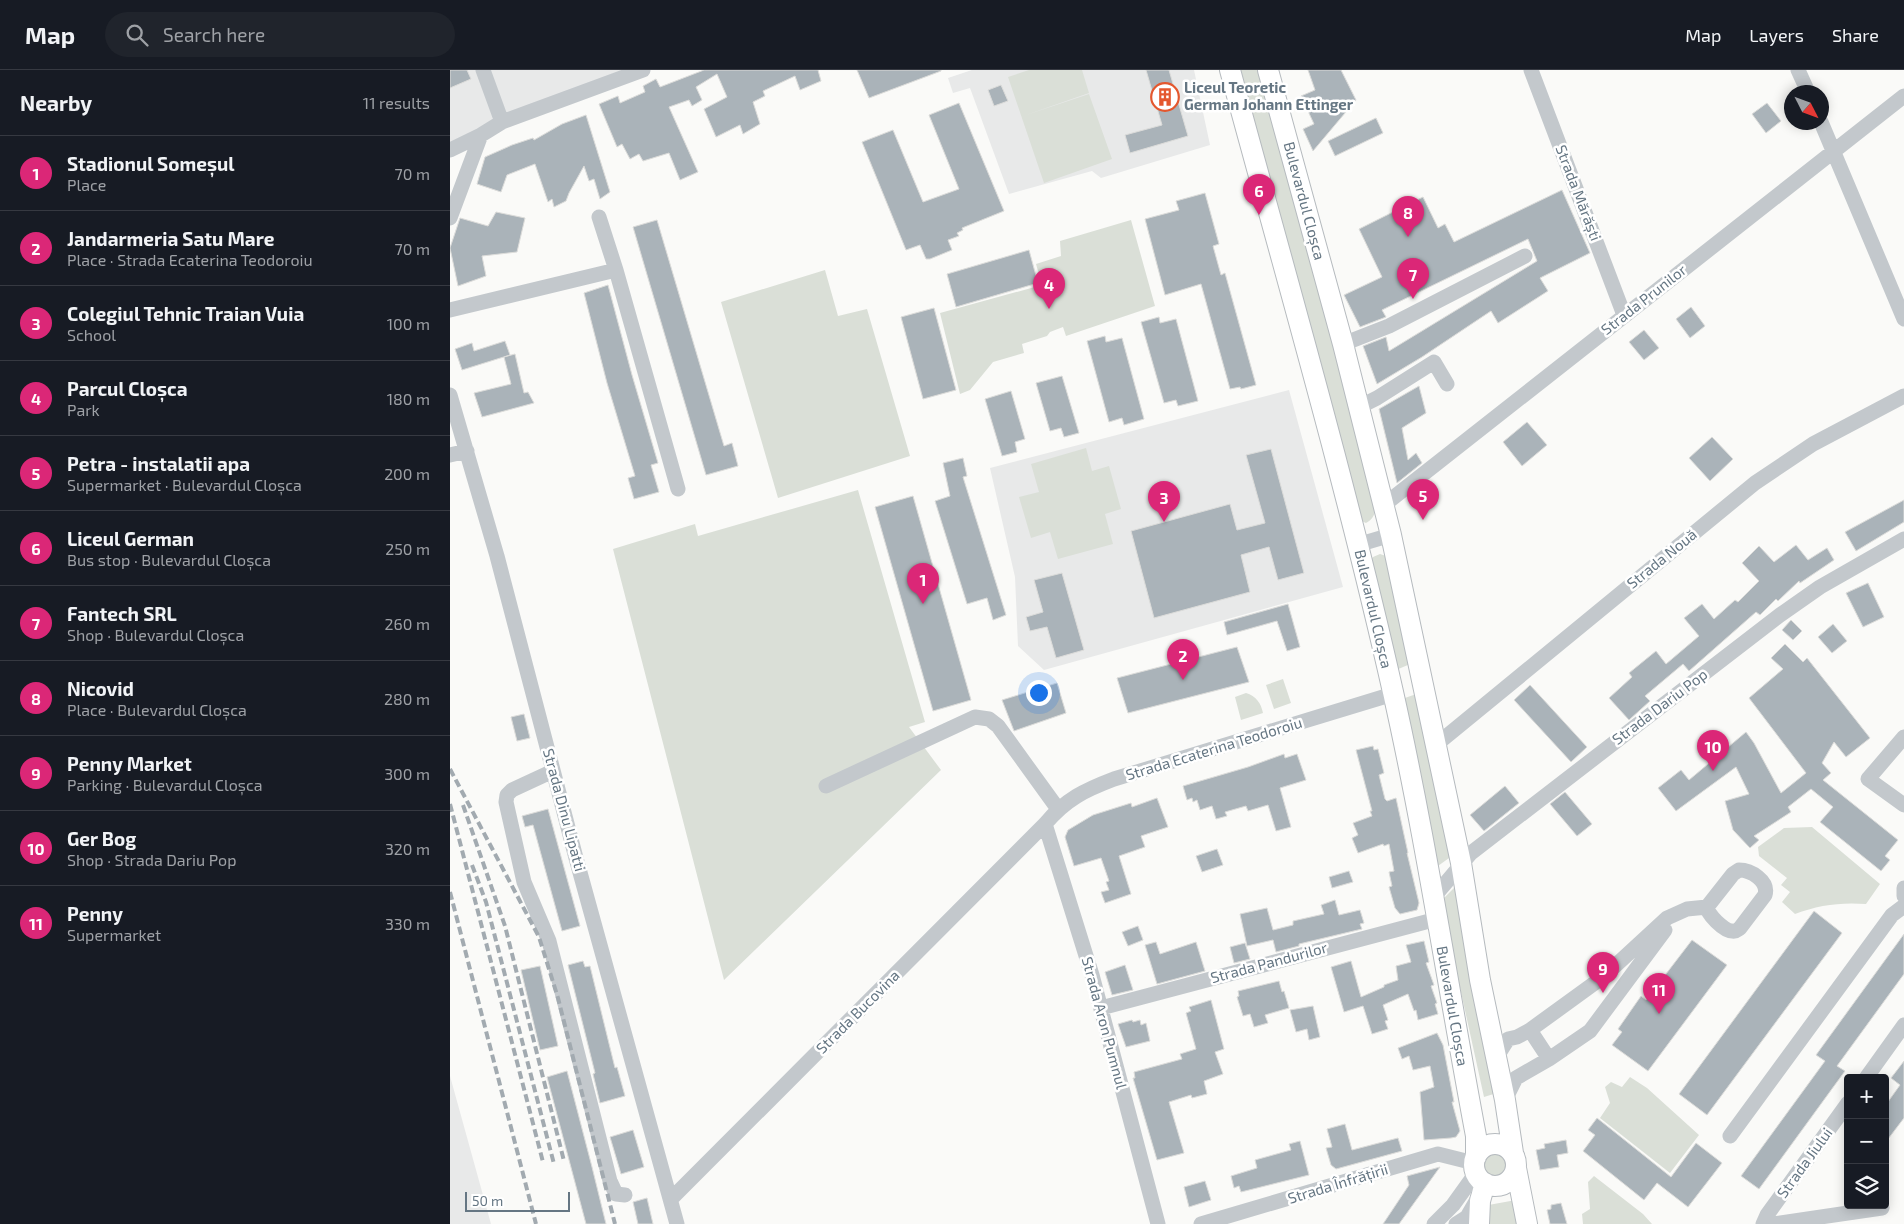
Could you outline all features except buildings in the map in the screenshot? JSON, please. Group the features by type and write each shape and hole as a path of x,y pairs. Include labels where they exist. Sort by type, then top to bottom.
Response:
{"main road":[{"name":"Bulevardul Cloșca","path":"1230,70 1357,545 1393,694 1433,898 1476,1136 1480,1201 1479,1224"},
{"name":"Bulevardul Cloșca","path":"1268,70 1343,344 1391,535 1462,863 1480,980 1527,1224"},
{"path":"1493,1144 1501,1144 1515,1161 1508,1182 1502,1185 1494,1186 1478,1169 1486,1146 1493,1144"}],"street":[{"path":"483,70 502,122"},
{"path":"450,150 502,122 643,70"},
{"name":"Strada Mărăști","path":"1531,70 1624,315"},
{"path":"1798,70 1805,85"},
{"name":"Strada Prunilor","path":"1384,505 1904,96"},
{"path":"1824,130 1904,319"},
{"path":"450,218 481,135"},
{"path":"599,217 616,270 678,489"},
{"path":"1343,344 1389,326 1525,256"},
{"path":"450,310 616,270"},
{"path":"1359,407 1378,398 1434,362 1447,384"},
{"name":"Strada Dinu Lipatti","path":"450,395 497,556 677,1224"},
{"name":"Strada Nouă","path":"1437,744 1756,483 1813,444 1904,396"},
{"path":"450,455 467,450"},
{"path":"1357,545 1391,535"},
{"name":"Strada Dariu Pop","path":"1433,898 1471,853 1780,615 1820,587 1904,539"},
{"name":"Strada Ecaterina Teodoroiu","path":"1045,824 1058,809 1081,792 1114,779 1393,694"},
{"path":"826,786 975,717 989,719 998,726 1058,809"},
{"path":"1904,737 1868,778 1904,805"},
{"path":"554,771 512,790 507,795 506,802 524,882 549,941 610,1181 616,1194 625,1195"},
{"name":"Strada Bucovina","path":"671,1199 1045,824"},
{"name":"Strada Aron Pumnul","path":"1045,824 1101,1008 1158,1224"},
{"path":"1904,888 1904,896"},
{"path":"1730,1136 1892,915 1904,906"},
{"path":"1496,1058 1508,1039 1517,1037 1530,1030 1603,977 1667,918 1687,909 1707,907"},
{"path":"1504,1100 1516,1078 1549,1059 1590,1031 1675,914"},
{"name":"Strada Pandurilor","path":"1101,1008 1436,919"},
{"path":"1603,977 1612,999"},
{"path":"1869,1074 1904,1025"},
{"path":"1530,1030 1549,1059"},
{"name":"Strada Jiului","path":"1763,1224 1767,1215 1844,1109"},
{"name":"Strada Înfrățirii","path":"1201,1224 1438,1154 1478,1169"},
{"path":"1434,1224 1453,1205 1478,1169"},
{"path":"1456,1224 1467,1217 1472,1211 1478,1169"},
{"name":"Strada Jiului","path":"1773,1224 1875,1209"}],"shaded area":[{"path":"450,70 623,70 450,144"},
{"path":"972,70 1194,70 1210,145 1101,178 1092,171 1009,194 970,88 953,93 948,78"},
{"path":"1029,70 1082,70 1089,93 1026,115 1089,94 1112,159 1044,183 1008,77"},
{"path":"1238,70 1262,70 1376,509 1373,518 1366,523 1359,520 1295,270"},
{"path":"1131,220 1155,306 1066,336 1063,327 1050,332 1047,336 1022,344 1024,353 993,362 970,390 960,394 940,313 1042,285 1036,264 1061,256 1060,241"},
{"path":"825,270 838,316 867,309 910,456 778,498 721,302"},
{"path":"1289,390 1343,587 1044,670 1018,646 1015,577 990,468"},
{"path":"1086,448 1092,471 1109,466 1121,509 1105,514 1113,544 1058,559 1050,532 1031,538 1019,497 1039,492 1031,464"},
{"path":"858,490 925,722 909,727 941,770 724,980 613,549 695,524 698,536"},
{"path":"1380,554 1389,557 1415,662 1396,670 1369,563 1373,557"},
{"path":"1283,679 1291,703 1274,709 1266,685"},
{"path":"1422,692 1456,853 1431,871 1402,699"},
{"path":"1246,693 1257,700 1263,713 1241,720 1235,697"},
{"path":"1812,827 1880,884 1866,904 1830,905 1812,908 1795,914 1782,902 1790,892 1781,885 1787,878 1759,856 1758,847 1784,828"},
{"path":"1461,881 1500,1092 1484,1097 1441,901"},
{"path":"450,1076 491,1224 450,1224"},
{"path":"1630,1077 1647,1088 1699,1135 1670,1173 1600,1118 1610,1103 1605,1087 1611,1082 1622,1087"},
{"path":"1495,1148 1501,1149 1506,1153 1510,1158 1510,1170 1506,1175 1501,1179 1495,1180 1489,1179 1484,1175 1480,1170 1479,1164 1480,1158 1484,1153 1489,1149"},
{"path":"1594,1176 1643,1214 1652,1224 1583,1224 1582,1214 1590,1209 1588,1182"},
{"path":"1516,1200 1520,1224 1486,1224 1483,1206"}],"railway":[{"path":"450,769 539,937 558,998 615,1224"},
{"path":"450,804 543,1162"},
{"path":"463,805 505,926 564,1161"},
{"path":"472,865 486,902 554,1164"},
{"path":"450,892 536,1224"}],"place":[{"name":"Liceul Teoretic German Johann Ettinger","path":"1165,97"},
{"name":"Liceul German","path":"1259,215"},
{"name":"Nicovid","path":"1408,237"},
{"name":"Fantech SRL","path":"1413,299"},
{"name":"Parcul Cloșca","path":"1049,309"},
{"name":"Petra - instalatii apa","path":"1423,520"},
{"name":"Colegiul Tehnic Traian Vuia","path":"1164,522"},
{"name":"Stadionul Someșul","path":"923,604"},
{"name":"Jandarmeria Satu Mare","path":"1183,680"},
{"name":"Ger Bog","path":"1713,771"},
{"name":"Penny Market","path":"1603,993"},
{"name":"Penny","path":"1659,1014"}]}
